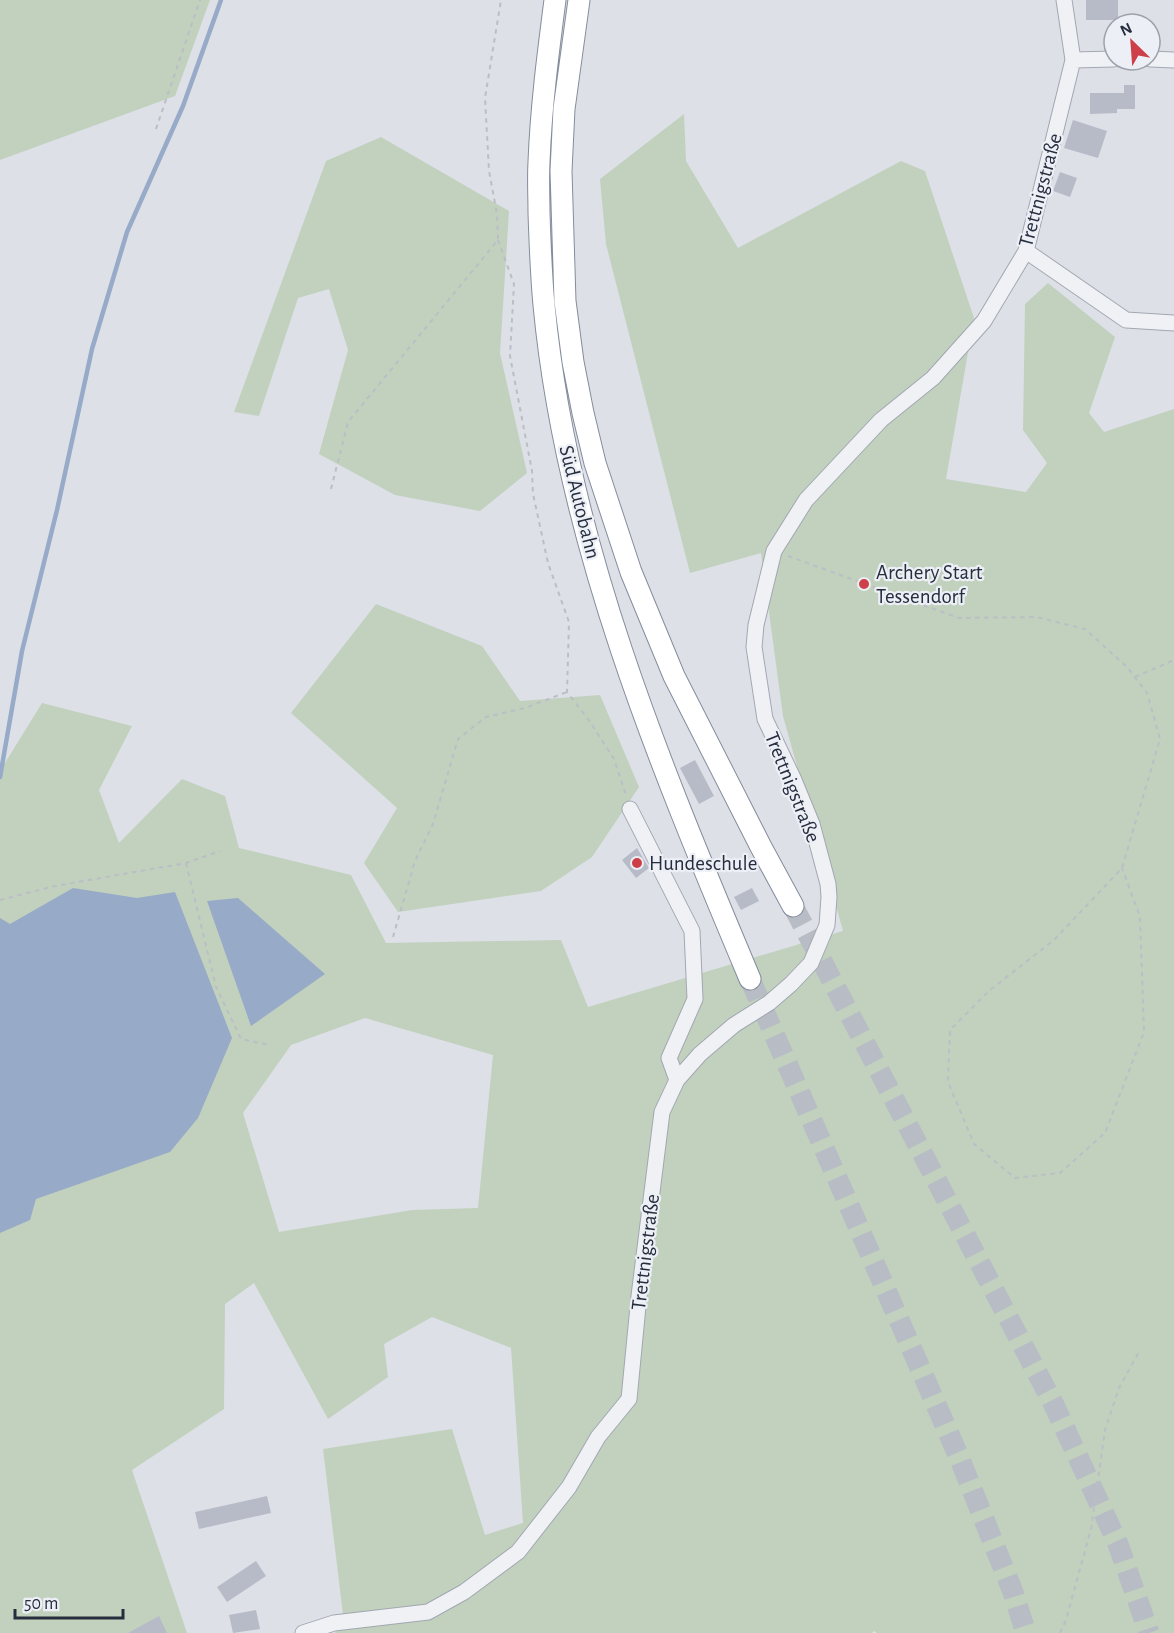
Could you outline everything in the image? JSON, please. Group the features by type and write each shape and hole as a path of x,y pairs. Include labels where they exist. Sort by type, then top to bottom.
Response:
{"highway":[{"name":"Süd Autobahn","path":"555,0 543,101 538,176 543,304 561,422 600,582 633,686 699,858 750,979"},
{"name":"Süd Autobahn","path":"579,0 564,109 561,171 562,232 565,301 573,362 595,463 631,572 674,676 793,906"}],"street":[{"name":"Trettnigstraße","path":"303,1633 333,1623 428,1612 464,1592 518,1552 569,1487 598,1437 629,1399 639,1296 663,1112 677,1080 700,1054 734,1025 769,1003 811,963 827,925 828,884 812,824 765,719 754,647 756,626 774,551 806,500 881,420 933,378 984,321 1026,251 1073,60 1064,0"},
{"path":"1073,60 1102,59"},
{"path":"1026,251 1126,320 1174,323"},
{"path":"630,809 692,931 695,999 669,1058 677,1080"}],"path":[{"path":"156,129 200,0"},
{"path":"501,0 485,98 489,171 497,214 498,240 514,284 510,356 532,471 533,494 548,563 569,622 567,692 614,759 630,809"},
{"path":"332,489 348,422 498,240"},
{"path":"774,551 958,618 1036,618 1085,629 1127,666 1148,693 1160,738 1122,868 1054,940 990,990 950,1030 948,1082 974,1144 1015,1178 1060,1173 1105,1133 1144,1032 1140,917 1122,868"},
{"path":"1135,677 1174,660"},
{"path":"393,938 416,861 433,824 458,739 486,717 525,708 567,692"},
{"path":"0,900 56,886 186,863 220,851"},
{"path":"186,863 216,987 241,1039 270,1045"},
{"path":"1060,1633 1066,1620 1091,1529 1106,1430 1119,1388 1140,1350"}],"green space":[{"path":"0,0 210,0 175,96 0,160"},
{"path":"684,114 686,161 738,248 901,161 925,171 974,318 946,479 1026,492 1047,463 1023,430 1025,304 1048,283 1115,337 1089,413 1104,432 1174,409 1174,1633 877,1633 874,1631 872,1633 335,1633 344,1623 323,1449 452,1429 485,1535 523,1523 511,1348 432,1317 384,1344 388,1377 328,1419 254,1283 225,1304 224,1409 132,1470 187,1633 0,1633 0,771 42,703 132,726 99,790 119,843 182,779 225,796 239,848 351,875 386,943 561,940 588,1007 843,931 783,716 761,553 690,573 606,244 600,179","holes":["365,1018 493,1055 478,1208 412,1210 279,1232 243,1113 291,1045"]},
{"path":"381,137 509,211 500,353 527,473 480,511 395,495 319,454 348,350 329,289 298,298 259,416 234,412 326,161"},
{"path":"376,604 482,646 520,701 600,695 639,787 592,857 541,891 398,912 364,863 397,808 291,713"}],"water":[{"path":"73,888 137,898 175,892 232,1038 198,1118 170,1152 36,1199 30,1220 0,1233 0,918 10,924"},
{"path":"238,898 325,974 251,1026 207,901"}],"building":[{"path":"1086,0 1118,0 1118,12 1102,12 1102,20 1086,20"},
{"path":"1124,85 1135,85 1135,109 1117,109 1117,113 1090,114 1090,93 1124,93"},
{"path":"1073,120 1107,131 1098,158 1064,148"},
{"path":"1060,172 1077,178 1070,197 1053,191"},
{"path":"695,760 714,796 699,804 680,768"},
{"name":"Hundeschule","path":"637,848 649,868 636,878 622,860"},
{"path":"752,888 759,901 741,910 734,897"},
{"path":"267,1496 271,1513 199,1529 195,1512"},
{"path":"256,1561 266,1576 227,1602 217,1587"},
{"path":"256,1610 260,1629 233,1633 229,1615"},
{"path":"159,1616 167,1633 128,1633"}],"waterway":[{"path":"0,777 22,651 57,510 92,349 127,232 183,106 221,0"}],"tunnel":[{"path":"793,906 1054,1405 1118,1544 1149,1633"},
{"path":"750,979 959,1457 1013,1592 1026,1633"}],"place":[{"name":"Archery Start Tessendorf","path":"864,584"},
{"name":"Hundeschule","path":"637,863"}]}
